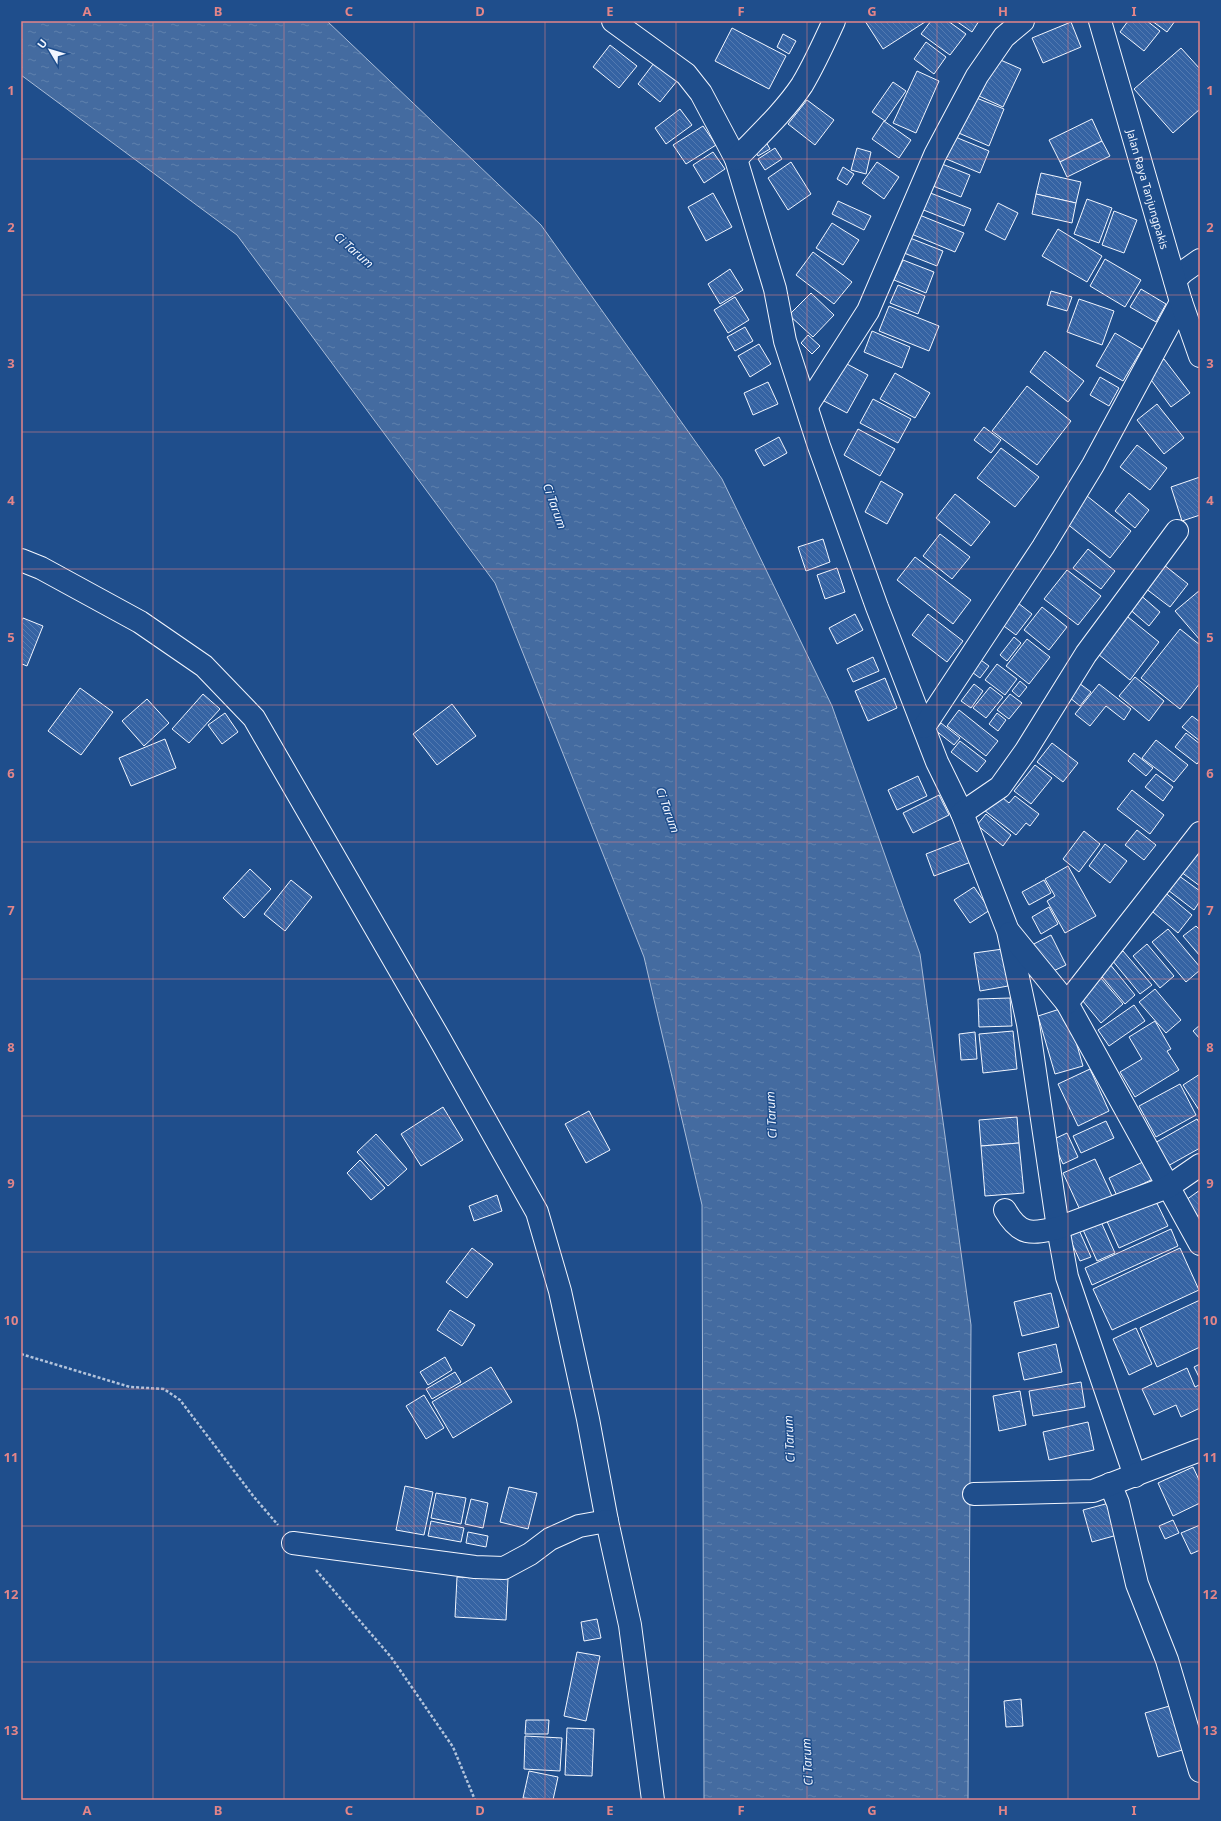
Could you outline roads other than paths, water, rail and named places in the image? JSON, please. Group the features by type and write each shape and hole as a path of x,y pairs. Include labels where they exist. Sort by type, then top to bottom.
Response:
{"street":[{"path":"613,21 686,74 701,93 736,159 775,289 785,341 819,446 874,600 937,762 962,813 1008,931 1028,1024 1058,1228 1067,1278 1136,1476"},
{"path":"736,159 770,124 801,85 822,47 834,21"},
{"path":"807,406 868,311 935,155 977,76 1004,37 1023,21"},
{"name":"Jalan Raya Tanjungpakis","path":"1100,21 1161,229 1186,271 1181,302 1200,356"},
{"path":"924,727 1042,547 1093,465 1181,302"},
{"path":"962,813 1000,787 1025,752 1086,654 1177,531"},
{"path":"21,560 40,568 140,622 204,666 254,718 434,1029 537,1212 560,1290 588,1419 607,1521 630,1625 653,1800"},
{"path":"1067,1003 1200,834"},
{"path":"1008,931 1067,1003 1200,1244"},
{"path":"1005,1210 1017,1228 1026,1231 1040,1232 1058,1228 1168,1187 1200,1165"},
{"path":"974,1494 1093,1491 1136,1476 1200,1450"},
{"path":"1110,1484 1118,1503 1137,1584 1167,1660 1200,1771"},
{"path":"293,1543 475,1567 504,1568 530,1554 550,1539 579,1526 607,1521"}],"water":[{"name":"Ci Tarum","path":"21,21 327,21 541,225 722,479 832,706 920,954 971,1325 968,1800 704,1800 702,1205 644,957 495,583 237,235 21,75"}]}
